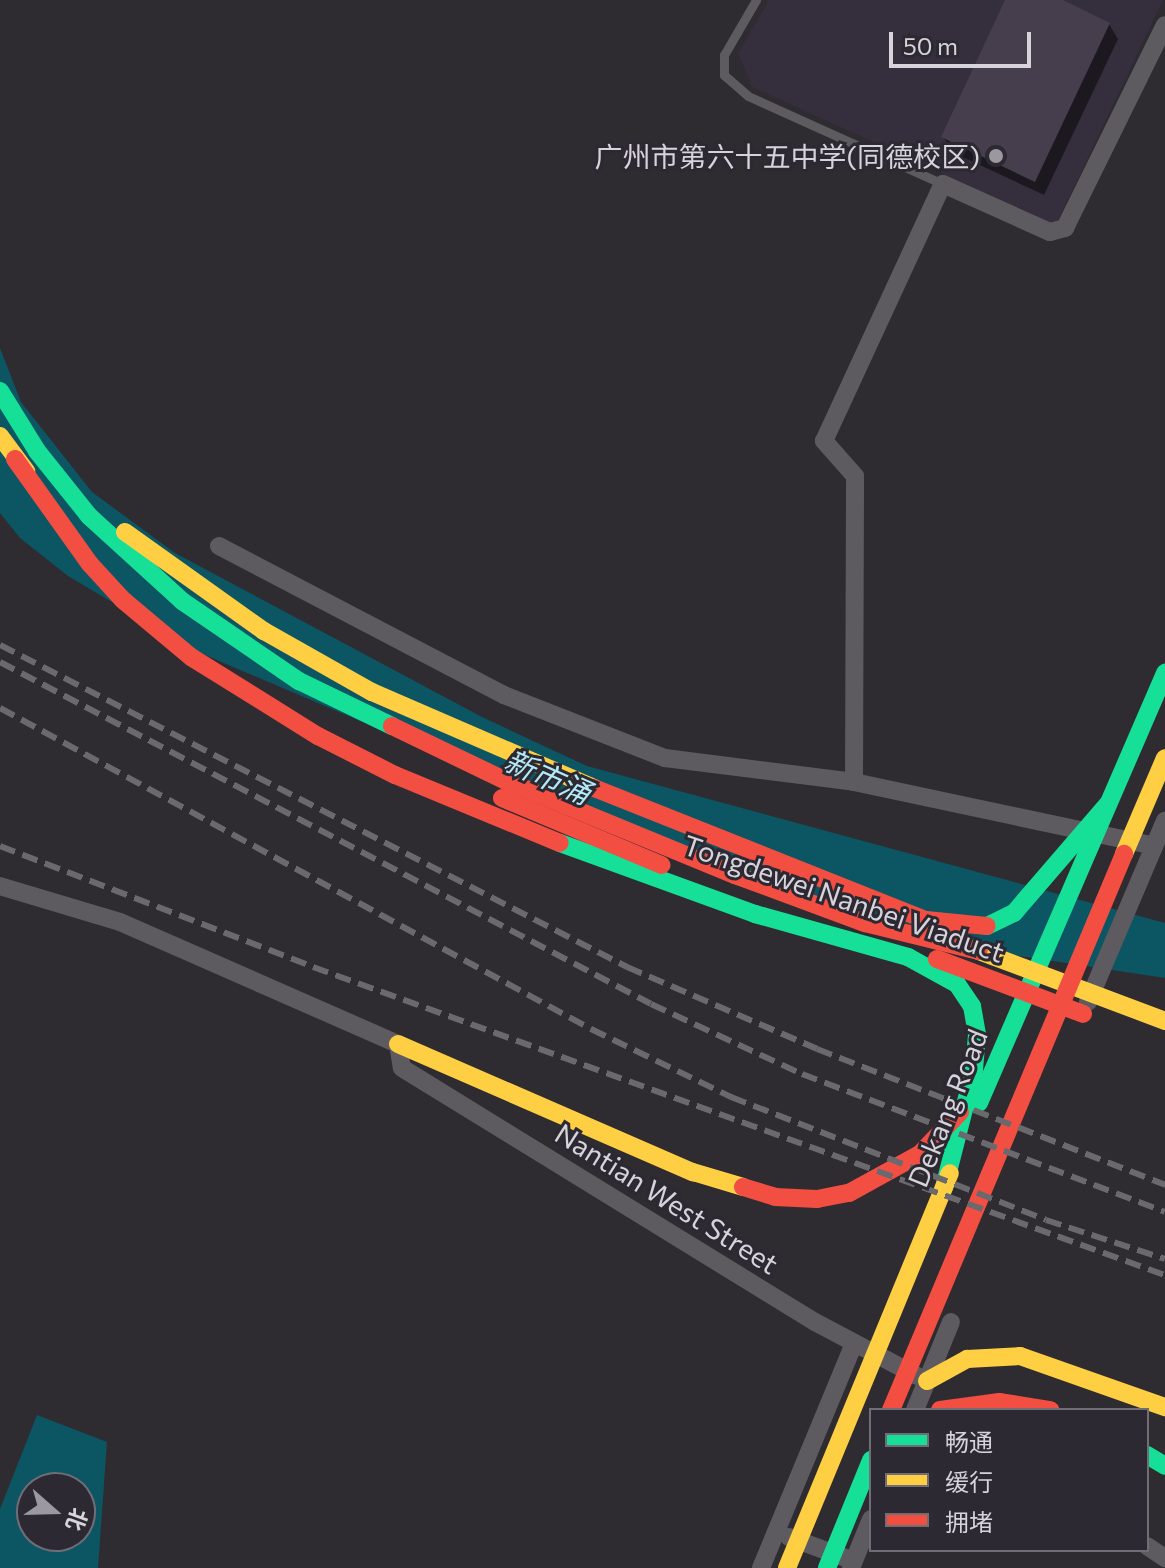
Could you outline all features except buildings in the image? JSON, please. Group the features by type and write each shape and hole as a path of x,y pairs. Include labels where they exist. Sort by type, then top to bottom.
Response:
{"main road":[{"name":"Tongdewei Nanbei Viaduct","path":"0,391 67,490 182,601 299,681 504,780 735,875 865,923 985,951 1093,987 1165,1021"},
{"name":"Tongdewei Nanbei Viaduct","path":"0,436 15,459 103,555 161,606 277,686 425,764 728,893 983,974 1083,1014"},
{"path":"15,459 90,564 123,600 203,665 318,736 395,775 608,863 936,969 957,984 972,1006 977,1035 965,1106 944,1188"},
{"path":"67,490 264,631 372,692 905,914 966,928 1002,920 1058,866 1107,805"},
{"name":"Dekang Road","path":"787,1568 944,1188 1165,673"},
{"path":"892,1408 1165,758"},
{"path":"398,1044 693,1172 775,1197 817,1199 882,1179 920,1154 965,1106"},
{"path":"921,1396 967,1359 998,1356 1073,1371 1165,1407"},
{"path":"1073,1371 1138,1408"},
{"path":"921,1396 972,1404"},
{"path":"951,1408 972,1404 1018,1403 1041,1408"},
{"path":"827,1568 869,1465"},
{"path":"843,1529 869,1486"}],"street":[{"path":"854,782 855,476 824,441 943,184 1050,232 1065,228 1165,25"},
{"path":"219,546 504,695 665,758 854,782 1159,848"},
{"path":"1083,1014 1137,884 1159,848 1165,821"},
{"path":"0,886 120,922 398,1044"},
{"name":"Nantian West Street","path":"398,1044 402,1068 854,1343 937,1408"},
{"path":"921,1396 951,1322"},
{"path":"761,1568 854,1343"},
{"path":"776,1531 853,1565 869,1524"}],"lane":[{"path":"756,0 724,55 724,75 748,96 943,184"}],"shaded area":[{"name":"广州市第六十五中学(同德校区)","path":"769,0 1163,0 1056,225 752,87 738,53"}],"water":[{"name":"新市涌","path":"0,348 21,402 92,492 175,553 482,717 587,766 1165,923 1165,978 1006,954 653,846 191,649 68,576 20,538 0,513"},
{"path":"37,1415 107,1442 98,1568 0,1568 0,1509"}],"railway":[{"path":"0,645 627,967 817,1049 1165,1185"},
{"path":"0,662 651,1004 802,1074 1165,1212"},
{"path":"0,708 591,1029 731,1097 1046,1220 1165,1259"},
{"path":"0,846 313,967 1165,1275"}],"traffic: fast":[{"path":"0,391 37,451 89,516 182,601 299,681 392,726"},
{"path":"979,1103 1165,673"},
{"path":"987,926 1014,913 1107,805"},
{"path":"560,843 755,914 908,957 957,984 972,1006 977,1035 974,1070 944,1188"},
{"path":"1149,1456 1165,1466"},
{"path":"827,1568 869,1465"}],"traffic: slow":[{"path":"0,436 26,471"},
{"path":"125,532 264,631 372,692 594,788"},
{"path":"1124,854 1165,758"},
{"path":"979,951 1165,1021"},
{"path":"398,1044 693,1172 743,1187"},
{"path":"787,1568 950,1173"},
{"path":"927,1381 967,1359 1020,1356 1165,1407"}],"traffic: jam":[{"path":"15,459 90,564 123,600 191,657 318,736 395,775 560,843"},
{"path":"392,726 504,780 735,875 865,923 979,951"},
{"path":"594,788 926,920 987,926"},
{"path":"502,798 661,865"},
{"path":"892,1408 1124,854"},
{"path":"937,959 1083,1014"},
{"path":"743,1187 775,1197 817,1199 849,1193 920,1154 960,1112"},
{"path":"955,1408 999,1402 1037,1408"}],"place":[{"name":"广州市第六十五中学(同德校区)","path":"996,156"}]}
